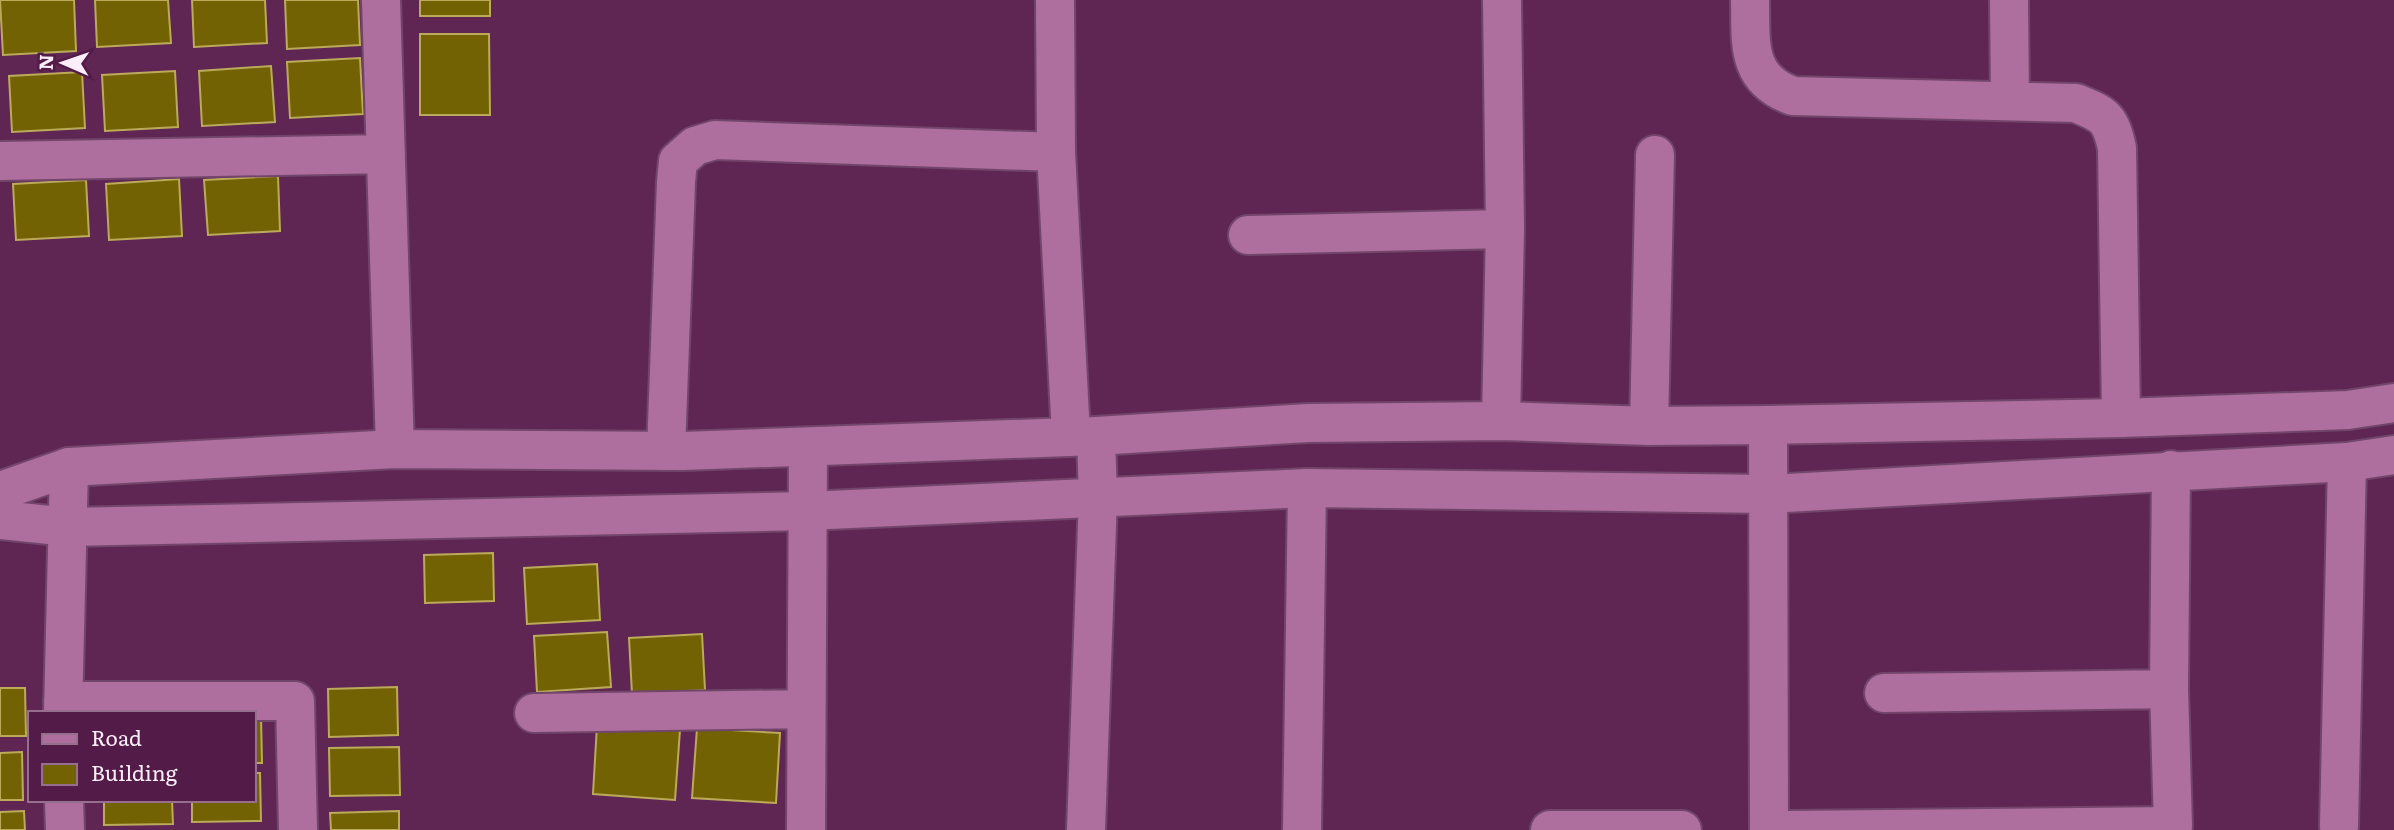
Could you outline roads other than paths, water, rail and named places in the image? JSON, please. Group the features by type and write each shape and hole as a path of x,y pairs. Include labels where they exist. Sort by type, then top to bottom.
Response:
{"street":[{"path":"381,0 395,449"},
{"path":"1055,0 1056,152 1083,436 1098,497 1086,830"},
{"path":"1502,0 1505,229 1502,421"},
{"path":"1750,0 1753,55 1760,74 1775,90 1793,96 2076,103 2099,112 2112,125 2118,148 2121,418"},
{"path":"2009,0 2010,100"},
{"path":"666,451 676,182 678,161 695,146 715,140 1056,152"},
{"path":"0,161 386,154"},
{"path":"1649,426 1656,155"},
{"path":"1248,235 1505,229"},
{"path":"0,491 69,467 395,449 666,451 808,447 1083,436 1308,423 1502,421 1649,426 2121,418 2348,410 2394,402"},
{"path":"1768,425 1769,830"},
{"path":"808,447 806,830 840,830"},
{"path":"0,520 69,527 807,511 1307,488 1768,495 2347,462 2394,455"},
{"path":"2339,825 2347,462"},
{"path":"69,467 63,707 295,701 298,830"},
{"path":"1788,830 2173,826 2169,689 2171,470"},
{"path":"1302,830 1307,488"},
{"path":"1884,693 2169,689"},
{"path":"534,713 805,709"},
{"path":"64,802 65,830"},
{"path":"1550,830 1682,830"}]}
